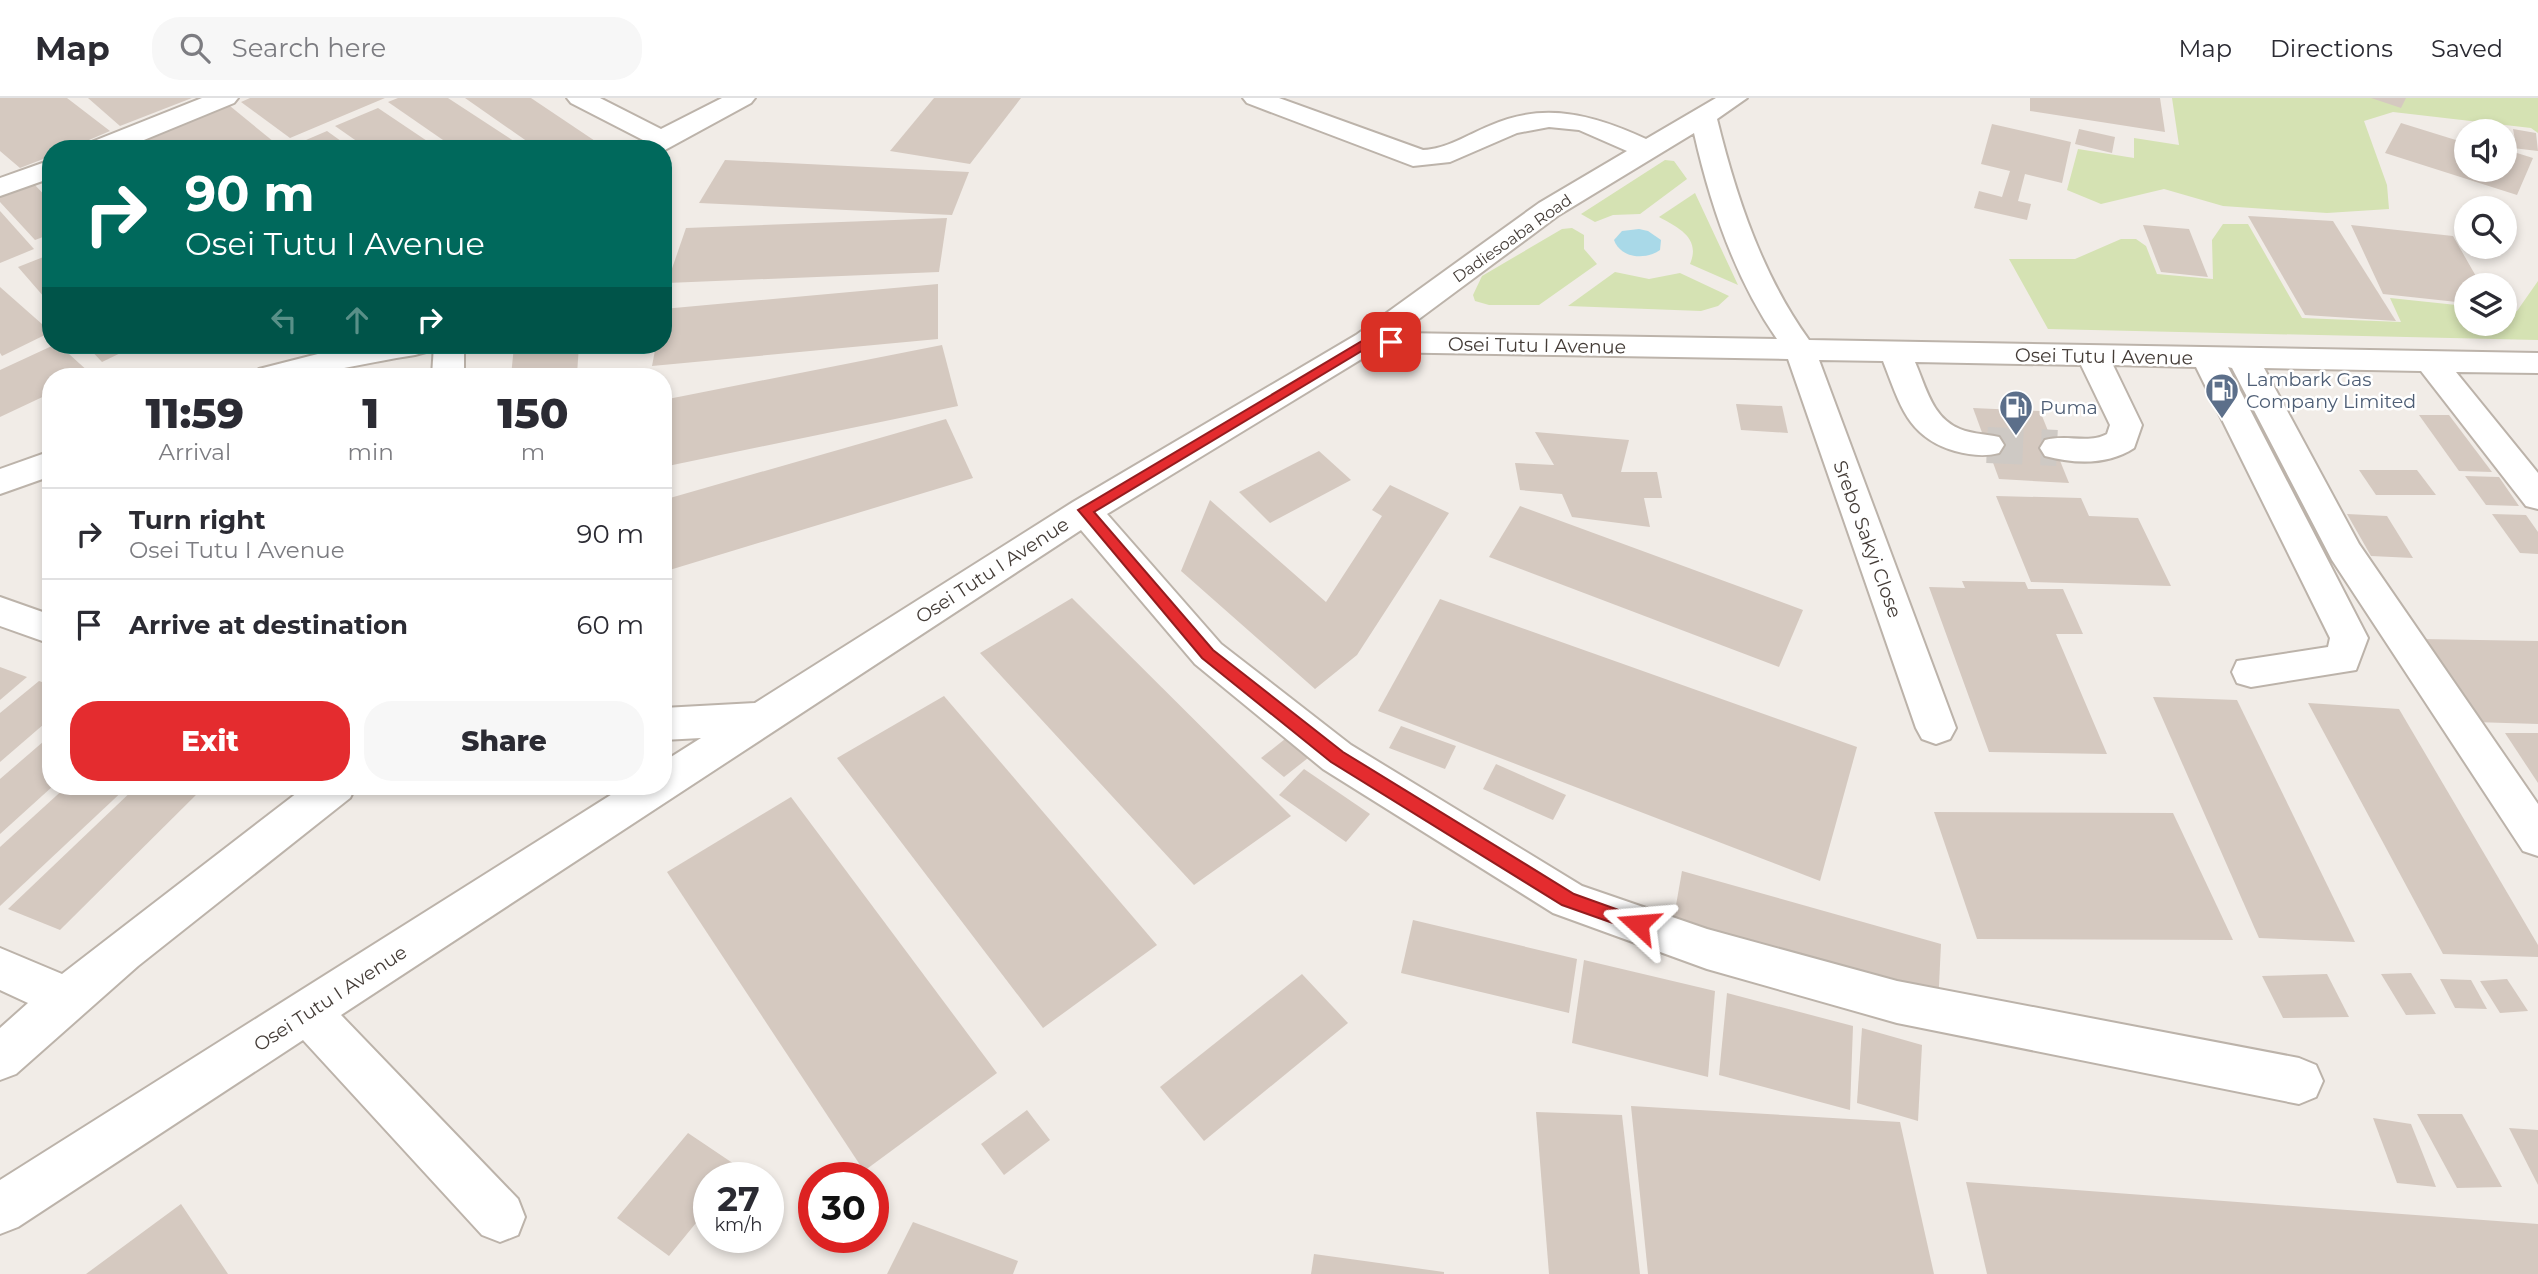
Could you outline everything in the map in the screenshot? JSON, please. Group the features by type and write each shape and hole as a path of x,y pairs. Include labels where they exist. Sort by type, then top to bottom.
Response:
{"street":[{"path":"120,140 225,98"},
{"path":"580,98 648,140"},
{"path":"663,140 742,98"},
{"path":"1255,98 1413,158 1431,160 1454,154 1485,137 1534,119 1564,118 1591,124 1650,150"},
{"name":"Dadiesoaba Road","path":"1367,342 1549,209 1734,98"},
{"name":"Srebo Sakyi Close","path":"1703,117 1715,166 1750,261 1769,306 1800,351 1936,727"},
{"path":"0,188 42,172"},
{"name":"Osei Tutu I Avenue","path":"672,777 1085,510 1367,342 2538,363"},
{"path":"1895,352 1926,423 1940,436 1959,443 1987,445"},
{"path":"300,368 358,354"},
{"path":"2057,447 2106,450 2122,440 2126,425 2092,355"},
{"path":"2207,358 2349,638 2343,660 2251,671"},
{"path":"2243,358 2345,551 2538,838"},
{"path":"2430,361 2538,497"},
{"path":"0,482 42,466"},
{"path":"1085,510 1208,654 1337,757 1568,900 1707,949 1897,1002 2299,1081"},
{"path":"0,611 42,627"},
{"path":"672,724 762,719"},
{"path":"0,1058 65,998 201,888 324,795"},
{"name":"Osei Tutu I Avenue","path":"0,1209 645,795"},
{"path":"0,968 65,998"},
{"path":"307,1012 500,1217"}],"green space":[{"path":"2172,98 2538,98 2538,133 2531,128 2517,126 2517,119 2454,119 2393,112 2364,121 2387,185 2389,209 2327,213 2223,206 2164,189 2101,204 2067,190 2078,149 2134,158 2134,138 2179,145"},
{"path":"1665,160 1674,161 1687,179 1640,214 1613,215 1595,222 1581,214"},
{"path":"1695,193 1738,285 1690,264 1693,247 1690,241 1680,230 1659,217"},
{"path":"2223,224 2248,224 2302,318 2401,322 2390,298 2454,305 2454,336 2517,336 2517,311 2538,281 2538,340 2048,329 2009,259 2075,259 2121,239 2136,239 2146,246 2157,274 2213,279 2212,240"},
{"path":"1572,228 1584,235 1584,249 1597,264 1539,305 1489,305 1475,301 1473,295 1482,276 1562,229"},
{"path":"1615,272 1649,279 1680,273 1729,296 1718,306 1701,311 1568,306"}],"water":[{"path":"1622,231 1648,231 1661,240 1660,250 1648,255 1634,256 1617,246 1614,240"}],"building":[{"path":"0,98 67,98 110,131 89,140 42,140 42,159 20,168 0,151"},
{"path":"88,98 192,98 120,126"},
{"path":"250,98 385,98 290,138 241,102"},
{"path":"398,98 448,98 512,140 443,140 388,102"},
{"path":"465,98 531,98 594,140 525,140"},
{"path":"934,98 1021,98 970,164 890,151"},
{"path":"2030,98 2160,98 2165,132 2030,111"},
{"path":"2371,98 2406,98 2401,108"},
{"path":"230,106 272,140 145,140"},
{"path":"378,108 426,140 355,140 335,126"},
{"path":"2401,123 2454,139 2454,175 2385,153"},
{"path":"1992,124 2071,142 2062,183 2025,174 2018,201 2031,204 2027,220 1974,208 1979,191 2002,197 2010,171 1981,164"},
{"path":"2079,129 2115,137 2112,153 2075,144"},
{"path":"2517,130 2536,133 2538,151 2517,149"},
{"path":"327,131 340,140 306,140"},
{"path":"2517,153 2533,158 2517,195 2476,182 2517,182"},
{"path":"725,160 969,172 952,215 699,203"},
{"path":"34,184 42,192 42,237 35,240 0,202 0,197"},
{"path":"0,211 34,249 0,263"},
{"path":"2248,216 2333,221 2396,321 2305,315"},
{"path":"947,218 939,272 672,283 672,269 686,228"},
{"path":"2143,225 2189,229 2208,277 2161,272"},
{"path":"2351,225 2453,236 2454,259 2466,259 2474,273 2454,273 2454,302 2383,294"},
{"path":"42,258 42,295 18,267"},
{"path":"938,284 938,339 652,366 654,354 672,354 672,308"},
{"path":"0,287 42,324 42,336 2,356"},
{"path":"942,345 958,406 672,465 672,398"},
{"path":"42,351 42,354 69,354 84,368 42,368 42,397 0,417 0,370"},
{"path":"94,354 118,354 102,362"},
{"path":"513,354 578,354 577,368 512,368"},
{"path":"1736,404 1782,406 1788,433 1741,430"},
{"path":"1973,408 2040,411 2069,483 1999,479"},
{"path":"2419,415 2449,415 2492,472 2459,471"},
{"path":"946,419 973,478 672,569 672,497"},
{"path":"1535,432 1629,440 1621,472 1657,472 1662,498 1644,498 1650,527 1572,517 1562,494 1520,490 1515,463 1554,465"},
{"path":"1319,451 1351,480 1270,523 1239,492"},
{"path":"2359,470 2417,470 2436,495 2376,495"},
{"path":"2465,476 2499,477 2519,506 2486,505"},
{"path":"1390,485 1449,513 1357,655 1315,689 1181,571 1210,500 1326,602 1382,516 1372,510"},
{"path":"1996,496 2081,498 2089,516 2138,518 2171,586 2031,582"},
{"path":"1520,506 1803,610 1779,667 1489,557"},
{"path":"2347,514 2387,516 2413,558 2371,556"},
{"path":"2492,514 2526,515 2538,532 2538,554 2520,553"},
{"path":"1962,581 2025,582 2028,589 2063,589 2083,634 2056,634 2107,754 1989,752 1929,587 1965,588"},
{"path":"1072,598 1291,816 1194,885 980,653"},
{"path":"1440,599 1857,747 1820,881 1378,711"},
{"path":"2421,639 2538,641 2538,724 2474,722"},
{"path":"0,667 27,677 0,700"},
{"path":"39,681 42,682 42,726 0,762 0,713"},
{"path":"944,696 1157,945 1043,1028 837,758"},
{"path":"2153,697 2237,700 2355,942 2259,938"},
{"path":"2308,703 2399,709 2538,945 2538,957 2443,954"},
{"path":"1401,726 1456,746 1445,769 1389,748"},
{"path":"2505,733 2538,733 2538,783"},
{"path":"1285,739 1308,758 1284,777 1261,758"},
{"path":"42,743 43,795 0,834 0,779"},
{"path":"1496,764 1566,795 1553,820 1483,789"},
{"path":"1304,769 1370,814 1346,842 1279,795"},
{"path":"57,795 118,795 0,906 0,847"},
{"path":"128,795 196,795 60,930 8,909"},
{"path":"791,797 997,1073 876,1162 858,1162 667,872"},
{"path":"1934,812 2173,813 2233,940 1977,939"},
{"path":"1682,871 1941,944 1938,1006 1672,928"},
{"path":"1413,920 1577,959 1569,1013 1401,973"},
{"path":"1584,960 1715,991 1708,1077 1572,1043"},
{"path":"2411,973 2436,1014 2406,1015 2381,974"},
{"path":"1302,974 1348,1023 1204,1141 1160,1087"},
{"path":"2327,974 2349,1017 2283,1018 2262,976"},
{"path":"2440,979 2471,980 2487,1009 2455,1008"},
{"path":"2507,979 2528,1011 2500,1013 2480,981"},
{"path":"1727,993 1853,1026 1850,1110 1719,1075"},
{"path":"1862,1028 1922,1045 1918,1121 1857,1103"},
{"path":"1631,1106 1900,1122 1934,1274 1648,1274"},
{"path":"1027,1110 1050,1140 1004,1175 981,1144"},
{"path":"1536,1112 1622,1115 1640,1274 1549,1274"},
{"path":"2417,1114 2462,1114 2502,1187 2457,1188"},
{"path":"2373,1118 2411,1124 2436,1187 2397,1183"},
{"path":"2509,1128 2538,1130 2538,1185"},
{"path":"688,1133 731,1162 693,1162 693,1227 669,1256 617,1218"},
{"path":"1966,1182 2538,1224 2538,1274 1987,1274"},
{"path":"181,1204 228,1274 86,1274"},
{"path":"913,1222 1018,1261 1013,1274 887,1274"},
{"path":"1314,1254 1444,1272 1444,1274 1311,1274"}],"tunnel":[{"path":"1987,445 2057,448"}],"place":[{"name":"Lambark Gas Company Limited","path":"2222,420"},
{"name":"Puma","path":"2016,437"}],"route":[{"path":"1391,342 1367,342 1085,510 1208,654 1337,757 1568,900 1638,924"}]}
